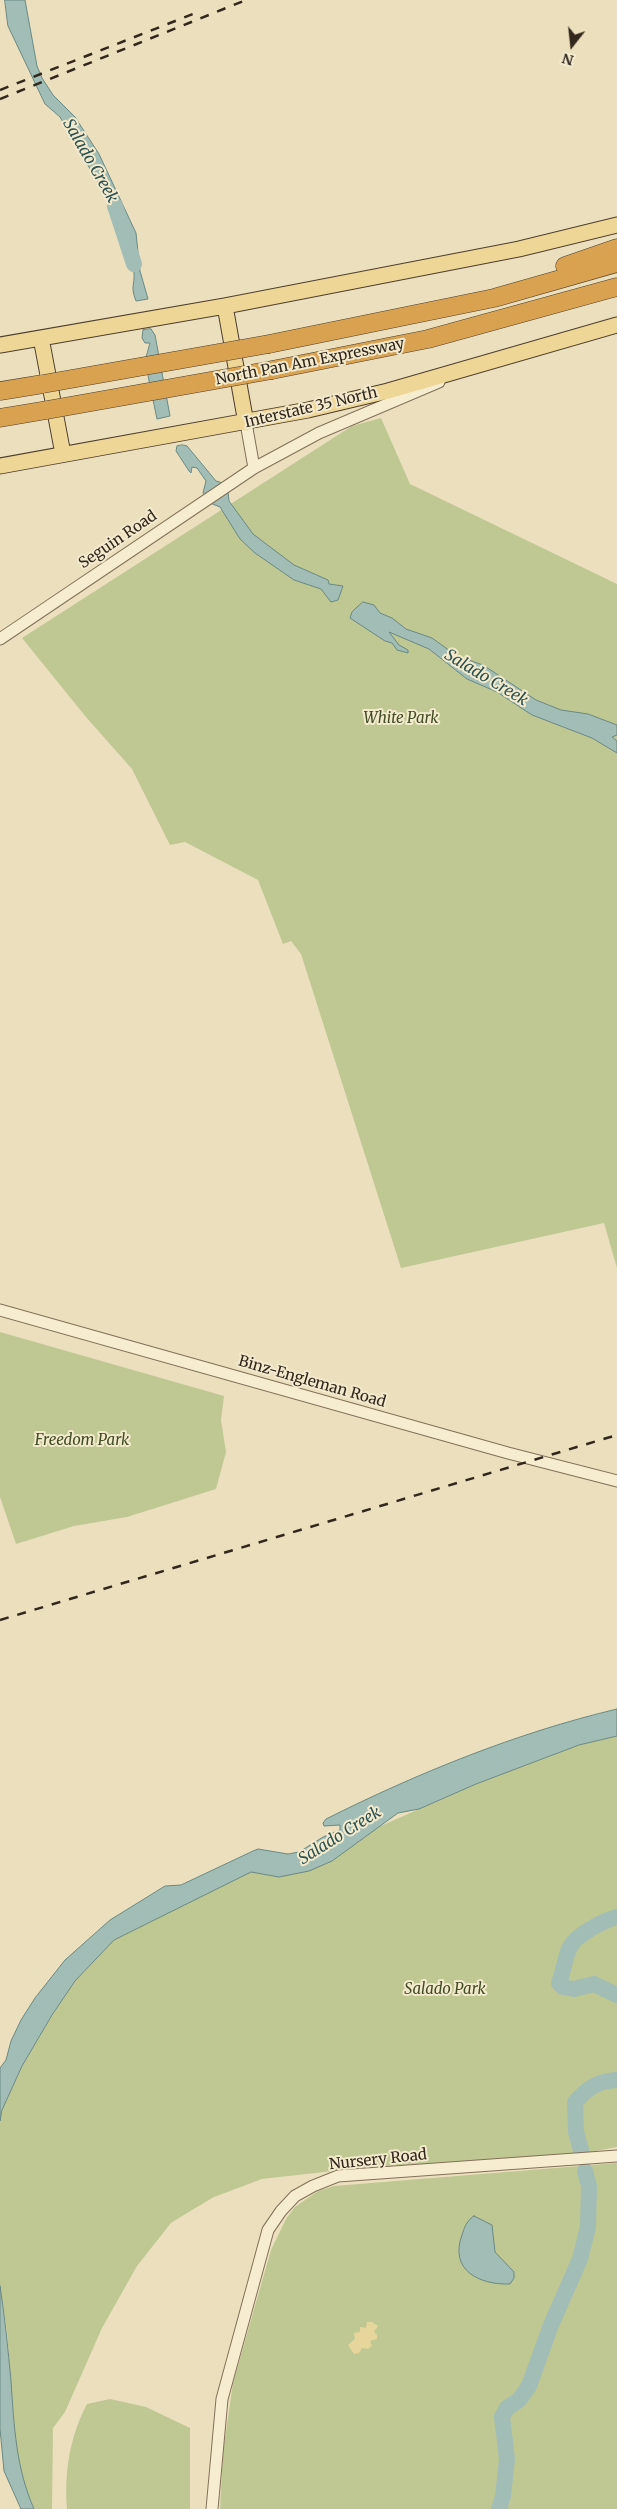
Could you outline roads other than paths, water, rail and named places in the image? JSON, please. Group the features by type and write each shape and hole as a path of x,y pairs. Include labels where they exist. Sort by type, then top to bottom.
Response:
{"highway":[{"path":"424,314 489,289 617,248"},
{"name":"North Pan Am Expressway","path":"0,391 269,344 424,314 494,298 617,263"},
{"name":"North Pan Am Expressway","path":"0,418 272,370 428,339 617,288"}],"main road":[{"path":"0,346 225,306 519,249 617,225"},
{"path":"225,306 246,422"},
{"name":"Interstate 35 North","path":"0,466 246,422 388,391 617,325"},
{"path":"40,338 64,454"}],"street":[{"name":"Seguin Road","path":"0,639 254,468 319,432 495,359"},
{"path":"246,422 254,468"},
{"name":"Binz-Engleman Road","path":"0,1310 508,1453 617,1481"},
{"name":"Nursery Road","path":"212,2509 222,2399 231,2360 268,2230 291,2200 313,2186 338,2176 617,2156"}],"water":[{"path":"5,0 25,0 37,66 42,78 53,95 75,117 99,154 136,233 140,271 148,299 136,301 133,292 134,273 129,236 60,117 45,104 8,26"},
{"path":"151,329 155,335 170,416 157,419 145,361 150,343 145,343 142,338 143,330"},
{"path":"177,446 187,446 216,481 220,482 228,491 229,501 253,534 294,565 328,580 329,584 343,586 338,600 331,602 321,589 294,580 255,553 240,539 220,507 210,503 203,493 206,481 197,468 192,467 191,473 176,451"},
{"path":"363,602 374,605 380,613 392,618 406,629 432,638 457,656 483,665 536,700 561,710 588,714 617,725 617,735 612,737 617,741 617,753 592,738 532,715 497,692 467,679 429,649 389,632 399,645 408,650 408,653 397,650 392,643 385,641 350,618 352,612"},
{"path":"617,1709 617,1736 579,1745 476,1784 419,1809 398,1813 332,1861 309,1871 279,1877 251,1872 114,1940 75,1981 52,2015 22,2066 2,2110 0,2121 0,2068 6,2060 11,2041 21,2020 35,1998 65,1960 110,1920 165,1886 181,1885 258,1849 288,1854 299,1852 323,1837 340,1830 340,1825 324,1826 323,1823 326,1819 432,1770 505,1742"},
{"path":"474,2216 492,2225 495,2252 514,2272 514,2278 510,2284 488,2282 469,2273 463,2266 459,2247 465,2227"},
{"path":"0,2286 8,2345 17,2447 23,2478 34,2509 21,2509 4,2471 0,2429"}],"waterway":[{"name":"Salado Creek","path":"115,206 134,264"},
{"path":"617,1917 590,1929 572,1944 559,1983 563,1987 574,1989 594,1984 617,1995"},
{"path":"581,2150 576,2132 575,2102 593,2086 617,2080"},
{"path":"499,2509 503,2496 507,2459 502,2417 507,2408 519,2400 529,2386 551,2325 580,2259 588,2227 589,2186 585,2171"}],"railway":[{"path":"0,99 246,0"},
{"path":"0,90 198,12"},
{"path":"0,1620 617,1435"}],"park label":[{"name":"White Park","path":"401,719"},
{"name":"Freedom Park","path":"82,1441"},
{"name":"Salado Park","path":"445,1990"}]}
